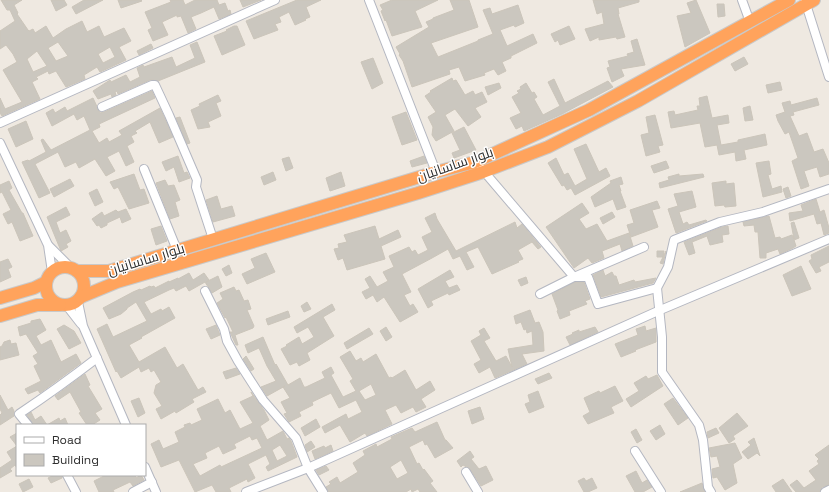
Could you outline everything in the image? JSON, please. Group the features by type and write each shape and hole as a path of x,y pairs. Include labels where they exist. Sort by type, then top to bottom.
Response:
{"highway":[{"name":"بلوار ساسانیان","path":"74,269 109,271 436,172 475,162 590,110 789,0"},
{"name":"بلوار ساسانیان","path":"71,303 117,282 418,193 483,172 548,147 638,101 808,1"},
{"path":"0,298 34,288 64,267 74,269 82,276 85,287 71,303 37,304 0,316"},
{"path":"49,277 47,293 54,303 71,303"}],"street":[{"path":"0,123 275,0"},
{"path":"369,0 436,172"},
{"path":"742,0 750,22"},
{"path":"808,1 829,77"},
{"path":"102,107 155,85 197,180 196,187 213,239"},
{"path":"0,143 48,245 74,269"},
{"path":"475,162 574,277 588,277 598,304 657,288"},
{"path":"144,169 177,250"},
{"path":"711,492 708,487 703,440 699,425 662,372 662,337 658,311 657,288 668,267 674,240 720,222 763,212 829,189"},
{"path":"246,492 308,468 658,311 829,240"},
{"path":"48,245 49,277"},
{"path":"540,294 574,277 644,247"},
{"path":"205,291 224,328 227,341 238,361 263,400 296,438 308,468 323,492"},
{"path":"71,303 83,326 126,424"},
{"path":"71,303 83,326"},
{"path":"27,424 19,414 52,393 60,385 97,358"},
{"path":"635,451 661,492"},
{"path":"146,469 156,492"},
{"path":"466,472 478,492"},
{"path":"68,476 76,492"},
{"path":"133,492 152,482"},
{"path":"825,492 829,490"}],"building":[{"path":"1,0 22,0 14,5 18,13 17,14 28,30 33,29 35,33 46,26 53,38 82,21 87,32 99,26 104,37 124,28 131,41 119,47 126,60 100,72 97,67 84,75 85,79 66,87 56,71 49,74 48,71 36,77 38,79 32,82 40,99 2,116 0,113 0,98 5,109 22,102 3,70 17,62 6,45 0,49 0,31 15,21 10,10 7,10","holes":["58,42 68,56 56,61 48,48","110,47 115,57 103,63 98,54","37,51 47,66 33,72 27,59"]},
{"path":"51,0 64,0 67,5 56,11"},
{"path":"84,0 103,0 76,14 72,7"},
{"path":"118,0 141,0 142,1 121,8"},
{"path":"170,0 183,0 185,5 195,0 217,0 219,5 225,3 231,14 219,19 214,7 191,17 196,29 188,33 181,16 177,17 177,15 162,22 168,35 153,41 148,30 152,28 145,12 171,2"},
{"path":"240,0 261,0 243,7"},
{"path":"297,0 321,0 306,7 310,17 305,19 306,20 295,25 289,12 279,17 281,22 275,24 278,30 254,39 246,21"},
{"path":"392,0 438,0 415,11 422,27 392,36 381,11 383,10 380,5"},
{"path":"450,0 469,0 478,27 431,43 438,57 493,34 483,10 490,8 492,14 518,5 524,23 515,27 514,25 500,30 507,46 533,34 537,43 502,62 506,71 498,75 494,69 484,73 485,75 465,81 459,67 449,70 450,74 412,87 403,61 396,47 429,27 426,22 454,10"},
{"path":"593,0 639,0 639,2 618,8 618,14 625,37 599,40 599,37 590,41 585,29 604,24 602,12 597,14"},
{"path":"696,0 710,33 685,47 677,16 691,13 687,3"},
{"path":"717,4 724,4 725,16 718,17"},
{"path":"237,26 245,45 222,55 214,36 227,31 226,30"},
{"path":"569,26 575,39 560,45 558,40 555,42 551,34"},
{"path":"637,39 645,65 621,69 624,76 612,82 607,68 610,67 608,61 628,56 627,54 634,52 631,41"},
{"path":"197,42 205,62 158,81 150,80 118,94 117,91 115,92 116,95 112,97 111,94 98,99 93,91 110,80 111,82 126,75 130,82 140,77 137,68 143,65 144,67 172,57 176,67 195,58 190,45"},
{"path":"151,44 153,48 139,55 137,51"},
{"path":"744,57 748,64 735,71 731,64"},
{"path":"373,58 383,83 372,89 361,62"},
{"path":"452,78 453,81 456,80 465,95 473,91 475,95 482,92 487,102 475,108 481,117 468,126 455,109 445,115 454,131 436,141 432,135 433,127 428,117 436,112 425,96 431,92 430,91"},
{"path":"554,79 565,103 608,81 613,87 562,114 524,131 522,126 516,129 510,118 521,113 512,97 519,93 517,91 526,83 532,93 534,92 537,97 534,99 543,115 560,106 548,82"},
{"path":"780,82 782,90 768,93 766,85"},
{"path":"499,83 501,88 488,95 485,87"},
{"path":"152,91 155,98 99,124 100,127 92,131 99,143 107,138 109,142 122,135 119,131 160,108 173,137 159,143 150,122 135,131 137,133 131,136 134,142 127,146 134,162 126,166 119,151 107,157 115,171 106,176 95,159 79,168 76,162 65,167 58,152 35,164 50,193 39,198 22,162 29,161 46,152 41,140 43,139 51,150 90,130 84,116 77,120 74,114 52,126 46,113 53,109 55,113 65,107 67,111 93,98 100,113"},
{"path":"218,95 221,101 216,103 221,116 208,122 210,127 198,129 191,110 200,106 199,104"},
{"path":"707,96 712,118 728,115 729,123 717,125 721,145 738,142 738,140 765,134 767,145 744,150 746,159 736,161 735,152 719,155 717,145 705,147 700,123 671,128 668,112 674,111 675,115 698,110 697,106 700,106 699,98"},
{"path":"817,98 819,105 793,112 794,115 790,116 799,136 807,133 814,152 823,149 829,163 829,174 820,177 817,167 804,171 809,186 801,189 792,161 798,158 789,132 785,134 776,115 785,112 782,103 790,101 791,105"},
{"path":"750,106 753,120 745,121 743,108"},
{"path":"406,112 417,140 402,145 392,117"},
{"path":"655,115 663,145 658,146 660,152 646,156 641,135 649,133 646,117"},
{"path":"180,117 190,143 187,144 176,118"},
{"path":"26,121 33,139 16,147 8,129"},
{"path":"464,127 476,150 454,158 452,153 460,150 452,133"},
{"path":"586,144 599,172 606,168 610,176 575,195 571,188 567,190 564,185 562,186 548,163 556,158 564,175 568,173 575,186 587,179 574,149"},
{"path":"178,156 184,173 187,172 190,178 179,182 174,167 166,171 162,162"},
{"path":"424,156 427,163 412,167 410,161"},
{"path":"289,157 293,168 286,171 282,159"},
{"path":"666,161 669,168 654,173 651,166"},
{"path":"769,161 771,174 768,175 772,189 781,186 782,192 763,197 756,163"},
{"path":"273,172 276,180 264,185 261,177"},
{"path":"341,172 345,186 330,191 326,178"},
{"path":"134,174 140,190 144,189 149,203 129,209 118,187 114,189 110,182"},
{"path":"679,174 679,176 703,174 704,177 660,188 659,183 669,180 668,177"},
{"path":"621,177 623,184 619,185 620,191 626,207 617,210 613,199 595,207 591,197 611,183 610,181"},
{"path":"70,179 74,186 54,197 50,189"},
{"path":"165,180 168,186 174,185 180,200 175,202 179,216 170,219 156,183"},
{"path":"9,181 12,188 9,190 23,213 33,236 20,241 12,222 8,224 3,214 11,210 2,192 0,193 0,185"},
{"path":"726,181 726,184 734,183 736,206 715,206 712,183"},
{"path":"788,187 791,196 786,198 783,189"},
{"path":"97,189 103,202 95,206 89,193"},
{"path":"692,191 696,207 679,212 683,224 687,222 689,225 707,221 676,233 668,209 678,206 674,194"},
{"path":"217,196 221,209 232,206 235,216 213,222 206,200"},
{"path":"816,199 820,212 824,210 829,228 829,233 824,235 821,223 817,224 814,214 790,221 789,213 803,211 801,205"},
{"path":"657,201 660,208 652,210 658,227 631,237 627,225 634,223 630,210"},
{"path":"582,203 589,213 579,219 586,229 597,224 607,241 629,233 633,246 622,251 620,244 602,251 604,258 592,263 588,258 574,268 546,227"},
{"path":"66,207 70,215 56,222 60,233 66,230 71,241 66,244 68,247 61,251 47,217"},
{"path":"126,209 131,219 122,223 120,217 107,223 107,225 101,228 99,225 97,226 92,219 102,212 104,216 116,210 118,212"},
{"path":"612,212 615,217 603,224 600,218"},
{"path":"435,213 456,251 515,222 517,228 522,224 541,247 538,249 532,242 518,250 523,259 492,274 478,247 466,252 474,267 467,270 460,256 453,259 448,249 402,274 411,292 404,295 410,306 413,304 418,312 400,322 384,297 377,302 373,295 366,299 362,292 370,288 365,279 370,276 377,287 388,281 383,272 394,267 389,256 409,247 412,252 415,250 418,255 428,250 422,237 432,232 425,218"},
{"path":"769,216 775,238 780,237 781,239 792,235 794,239 791,223 794,222 799,238 794,240 796,246 793,248 780,254 778,249 766,253 766,258 760,258 758,232 755,232 754,225 744,226 743,222"},
{"path":"161,226 167,241 156,245 151,229"},
{"path":"375,226 379,239 398,230 401,237 381,246 385,259 347,270 343,258 338,260 334,249 339,248 338,244 347,242 344,235"},
{"path":"728,226 729,234 722,235 723,242 710,245 707,236 692,242 695,253 689,255 684,242"},
{"path":"829,246 829,262 819,267 821,271 816,273 809,261 812,259 811,255"},
{"path":"657,251 664,251 663,257 657,257"},
{"path":"666,251 663,264 660,263"},
{"path":"266,253 275,272 247,284 242,274 255,268 251,259"},
{"path":"8,259 12,267 8,269 11,277 0,282 0,262"},
{"path":"229,265 232,273 226,276 222,269"},
{"path":"801,266 811,289 792,296 783,275"},
{"path":"450,270 454,277 445,281 449,288 457,285 460,290 449,295 448,293 431,301 433,305 428,308 418,289"},
{"path":"603,270 605,276 612,272 614,276 616,276 619,285 634,280 635,282 656,278 653,283 601,297 593,275"},
{"path":"189,273 193,280 204,273 209,280 206,282 218,276 222,287 212,293 205,282 189,291 186,286 176,291 174,288 144,302 151,314 169,307 175,318 129,345 139,362 165,347 177,368 183,364 198,390 203,387 206,392 192,399 194,402 176,413 175,411 161,419 156,409 162,406 154,393 156,385 161,382 154,370 151,372 149,368 141,372 139,367 121,378 117,371 116,372 97,329 107,324 113,337 147,321 136,302 121,314 109,319 103,308 140,289 141,290 150,286 154,286 155,288"},
{"path":"526,277 528,283 521,286 518,280"},
{"path":"575,282 584,282 590,299 585,301 587,304 569,311 570,315 560,319 552,294"},
{"path":"234,287 236,291 239,290 244,301 248,300 251,309 247,310 254,326 253,328 235,335 238,345 236,345 230,332 233,332 226,317 225,318 217,303 223,299 220,293"},
{"path":"307,302 311,309 304,312 301,306"},
{"path":"332,304 335,310 323,317 334,336 307,353 310,360 299,366 297,362 290,365 281,349 299,337 302,344 314,337 308,327 297,333 294,327"},
{"path":"530,310 535,323 539,322 543,332 544,351 522,354 527,364 495,378 490,367 479,373 474,364 481,360 471,341 481,335 479,331 484,328 490,338 484,341 496,361 506,356 512,367 508,349 533,345 532,331 527,333 521,322 516,324 514,316"},
{"path":"288,311 290,317 268,325 266,319"},
{"path":"40,319 46,330 36,336 41,345 51,340 61,362 76,354 81,363 40,393 38,390 28,394 25,389 41,381 34,366 38,364 33,356 38,353 26,334 20,336 18,327"},
{"path":"64,325 74,331 81,343 69,349 57,329"},
{"path":"216,325 220,335 211,339 206,329"},
{"path":"645,326 646,331 656,328 656,342 621,357 615,344 638,335 636,329"},
{"path":"386,327 392,337 386,341 380,331"},
{"path":"595,327 598,332 570,345 566,337 579,330 579,332"},
{"path":"369,328 373,334 347,349 344,343"},
{"path":"263,337 275,365 276,364 288,385 300,378 304,387 306,387 325,378 322,372 331,367 334,373 331,375 343,397 356,391 350,381 353,379 340,357 350,351 356,361 361,358 363,362 376,354 389,378 392,378 405,370 416,390 430,381 435,390 421,399 426,407 416,412 413,407 401,413 396,405 385,410 392,424 367,436 365,433 350,442 340,425 325,433 322,427 346,414 348,419 362,412 356,400 339,408 331,393 312,402 313,405 299,412 301,416 289,422 284,414 287,413 281,402 290,398 283,387 267,396 261,387 276,381 259,348 248,353 245,345","holes":["371,384 376,395 365,400 359,391"]},
{"path":"10,340 11,344 16,343 19,355 0,360 0,347 4,342"},
{"path":"246,356 254,369 251,371 243,359"},
{"path":"236,368 240,374 226,379 223,372"},
{"path":"549,373 552,378 538,384 535,379"},
{"path":"85,374 90,385 88,386 102,409 95,413 100,420 94,424 86,424 79,413 81,412 70,392 58,400 55,396"},
{"path":"657,375 663,386 631,407 626,399 639,391 634,383 646,376 648,379"},
{"path":"615,386 623,401 611,407 614,413 588,424 583,416 590,412 584,398"},
{"path":"538,391 544,407 529,413 525,404 530,402 528,395"},
{"path":"251,392 264,410 269,420 260,426 267,440 283,431 287,439 289,438 291,441 297,457 268,471 266,467 270,464 266,455 248,464 255,478 248,482 247,479 229,488 231,492 216,492 212,485 195,492 179,460 161,467 151,444 159,440 163,449 179,442 175,432 185,427 184,425 190,423 191,425 202,420 197,409 218,399 225,413 230,410 240,429 253,423 240,402 253,396","holes":["250,436 252,440 257,438 262,448 221,467 220,465 200,476 193,464 207,458 205,453 219,446 223,454 236,448 234,444","280,445 287,456 277,461 272,450"]},
{"path":"0,395 8,410 12,407 14,416 0,425 0,415 2,413 0,409"},
{"path":"139,398 145,413 138,417 131,401"},
{"path":"673,398 688,418 678,425 664,404"},
{"path":"480,407 484,419 472,424 468,411"},
{"path":"31,412 35,420 41,416 46,424 32,424 27,415"},
{"path":"737,413 748,426 733,436 735,439 729,443 719,428"},
{"path":"59,418 60,421 65,418 68,424 49,424"},
{"path":"316,419 320,427 305,436 301,428"},
{"path":"437,422 445,440 453,448 435,458 423,440 409,447 417,464 419,463 433,481 430,483 437,492 420,492 418,489 412,492 411,489 406,492 328,492 326,487 331,484 329,482 337,477 340,483 358,472 353,463 365,455 363,451 376,444 377,447 392,439 391,437 412,428 415,432","holes":["401,460 408,473 397,479 390,467"]},
{"path":"660,425 665,434 656,440 650,431"},
{"path":"716,428 719,433 708,438 707,432"},
{"path":"636,429 642,440 637,443 631,432"},
{"path":"16,434 16,445 10,437"},
{"path":"754,438 760,456 757,453 748,459 742,452 751,445 748,442"},
{"path":"311,441 315,447 307,452 305,445"},
{"path":"735,443 742,458 733,464 737,483 725,490 717,477 713,478 712,469 720,467 717,456 711,457 709,448"},
{"path":"331,445 333,451 315,459 312,451"},
{"path":"829,445 829,485 822,487 820,492 796,492 790,485 797,480 804,488 816,480 809,471 819,464 817,461 819,459 815,455"},
{"path":"16,447 16,466 15,465 10,469 12,471 0,478 0,468 12,460 7,452"},
{"path":"470,451 474,457 471,459 479,469 486,466 493,480 481,486 470,469 463,465 461,467 457,461"},
{"path":"326,466 329,470 319,475 316,470"},
{"path":"636,471 642,483 647,480 652,487 643,492 635,492 626,476"},
{"path":"52,476 62,476 62,478 51,483 48,478"},
{"path":"104,476 135,476 136,478 142,476 144,480 133,486 130,482 113,490 114,492 99,492 94,481"},
{"path":"584,478 586,481 592,478 597,488 584,492 578,481"},
{"path":"29,479 33,487 23,492 19,484"},
{"path":"783,479 792,492 776,492 772,486"},
{"path":"702,483 705,492 680,492"}]}
